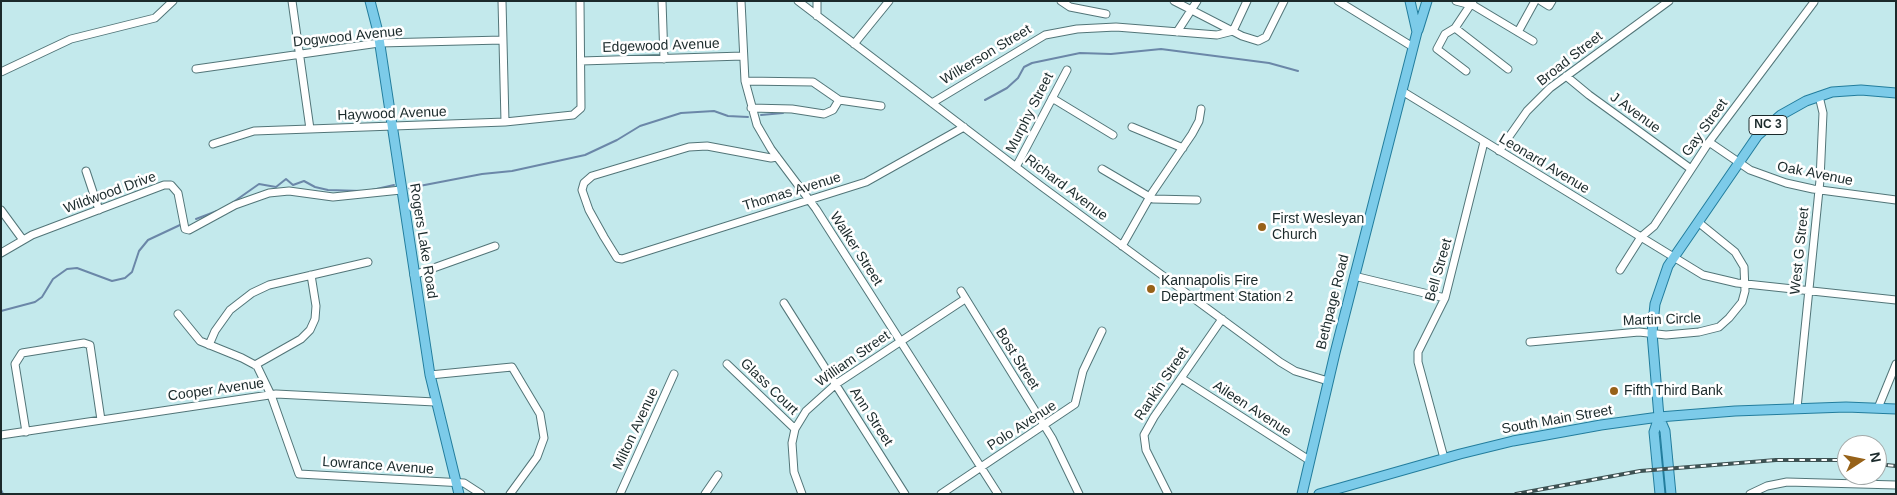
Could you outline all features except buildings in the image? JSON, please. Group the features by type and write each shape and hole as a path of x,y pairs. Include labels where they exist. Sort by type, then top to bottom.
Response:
{"main road":[{"name":"Rogers Lake Road","path":"370,1 379,43 430,375 435,402 459,494"},
{"name":"Bethpage Road","path":"1302,494 1328,380 1417,32 1410,1"},
{"path":"1417,32 1427,1"},
{"name":"NC 3","path":"1671,494 1665,431 1659,417 1652,333 1654,304 1660,284 1674,257 1758,135 1770,123 1794,107 1819,96 1846,90 1896,93"},
{"name":"South Main Street","path":"1319,494 1444,458 1553,433 1659,417 1797,408 1896,409"},
{"name":"NC 3","path":"1659,417 1654,432 1660,494"}],"street":[{"path":"1,72 71,39 155,18 174,1"},
{"path":"292,1 310,129"},
{"path":"502,1 505,122"},
{"path":"580,1 581,60"},
{"path":"662,1 664,59"},
{"name":"Walker Street","path":"741,1 745,81 757,125 777,157 809,200 998,494"},
{"name":"Richard Avenue","path":"798,1 1016,167 1280,362 1295,370 1328,380"},
{"path":"817,1 817,16"},
{"path":"854,44 889,1"},
{"path":"1061,1 1070,7 1106,14"},
{"path":"1174,1 1253,41 1262,40 1284,1"},
{"path":"1177,32 1197,1"},
{"path":"1233,31 1247,1"},
{"path":"1338,1 1413,46"},
{"path":"1456,1 1470,2 1533,41"},
{"path":"1518,32 1535,1"},
{"path":"1541,1 1548,6 1552,1"},
{"name":"Broad Street","path":"1499,151 1527,111 1566,76 1669,1"},
{"path":"1466,71 1437,49 1445,34 1455,28 1470,2"},
{"name":"Gay Street","path":"1620,270 1641,237 1654,226 1709,142 1814,2"},
{"name":"Wilkerson Street","path":"932,102 1045,35 1116,27 1217,36 1233,31"},
{"path":"1455,28 1508,69"},
{"name":"Dogwood Avenue","path":"196,69 379,43 503,40"},
{"name":"Edgewood Avenue","path":"581,60 743,56"},
{"name":"Haywood Avenue","path":"213,144 254,131 505,122 573,115 581,108 581,60"},
{"name":"Murphy Street","path":"1016,167 1067,70"},
{"name":"J Avenue","path":"1566,76 1690,169"},
{"path":"745,81 813,82 839,100 881,106"},
{"name":"Leonard Avenue","path":"1402,91 1702,275 1746,284 1896,300"},
{"name":"West G Street","path":"1797,408 1819,190 1823,113 1819,96"},
{"path":"1052,98 1113,135"},
{"path":"751,108 792,108 824,114 833,110 839,100"},
{"path":"1122,246 1149,198 1199,121 1201,109"},
{"name":"Thomas Avenue","path":"777,157 702,146 689,148 600,173 587,179 582,190 584,199 617,258 622,259 880,176 964,127"},
{"path":"1132,127 1182,148"},
{"name":"Bell Street","path":"1444,458 1418,357 1420,346 1445,298 1484,142"},
{"name":"Oak Avenue","path":"1709,142 1750,170 1773,179 1819,190 1896,200"},
{"path":"1102,169 1149,198 1197,200"},
{"path":"86,171 99,210"},
{"name":"Wildwood Drive","path":"1,253 23,240 156,188 171,185 178,192 185,230 189,230 235,205 269,193 289,191 333,197 401,190"},
{"path":"1,210 23,240"},
{"path":"1698,222 1739,256 1744,267 1746,284"},
{"path":"414,275 495,246"},
{"path":"209,345 215,331 230,310 252,293 269,285 368,262"},
{"path":"255,365 300,339 310,330 316,319 311,275"},
{"path":"1354,276 1445,298"},
{"name":"Martin Circle","path":"1530,342 1631,333 1666,335 1699,332 1719,327 1737,309 1744,295 1746,284"},
{"name":"Bost Street","path":"960,291 1044,426 1079,493"},
{"name":"William Street","path":"802,494 794,472 792,456 795,429 806,411 836,384 965,299"},
{"name":"Ann Street","path":"784,303 905,494"},
{"path":"178,314 190,332 200,341 255,365 264,377 271,395"},
{"name":"Rankin Street","path":"1168,494 1146,450 1143,439 1154,417 1222,319"},
{"name":"Polo Avenue","path":"941,494 1075,404 1083,371 1102,331"},
{"path":"26,432 15,364 22,353 84,344 90,346 101,420"},
{"name":"Glass Court","path":"727,364 795,429"},
{"path":"1878,408 1893,378 1896,364"},
{"path":"430,375 512,367 540,414 544,438 537,457 510,494"},
{"name":"Milton Avenue","path":"620,494 674,374"},
{"name":"Aileen Avenue","path":"1181,378 1309,460"},
{"name":"Cooper Avenue","path":"1,435 271,395 303,394 435,402"},
{"name":"Lowrance Avenue","path":"271,395 299,474 456,483"},
{"path":"705,494 718,475"},
{"path":"1750,494 1767,486 1787,482 1896,485"},
{"path":"456,483 469,485 481,494"}],"waterway":[{"path":"985,100 1007,88 1018,78 1024,67 1032,63 1080,53 1111,54 1161,49 1269,63 1298,71"},
{"path":"409,188 482,174 512,171 585,155 617,140 640,126 681,113 714,111 728,116 748,117"},
{"path":"761,115 783,113"},
{"path":"232,203 259,184 276,187 286,179 293,185 304,181 315,187 328,190 362,191"},
{"path":"372,190 394,185"},
{"path":"196,219 217,211"},
{"path":"1,311 35,302 42,297 53,279 67,269 77,268 112,281 125,278 132,272 139,251 148,240 180,225"},
{"path":"1,490 3,494"}],"railway":[{"path":"1516,494 1640,471 1776,460 1837,460"},
{"path":"1887,465 1896,466"}],"place":[{"name":"First Wesleyan Church","path":"1262,227"},
{"name":"Kannapolis Fire Department Station 2","path":"1151,289"},
{"name":"Fifth Third Bank","path":"1614,391"}]}
